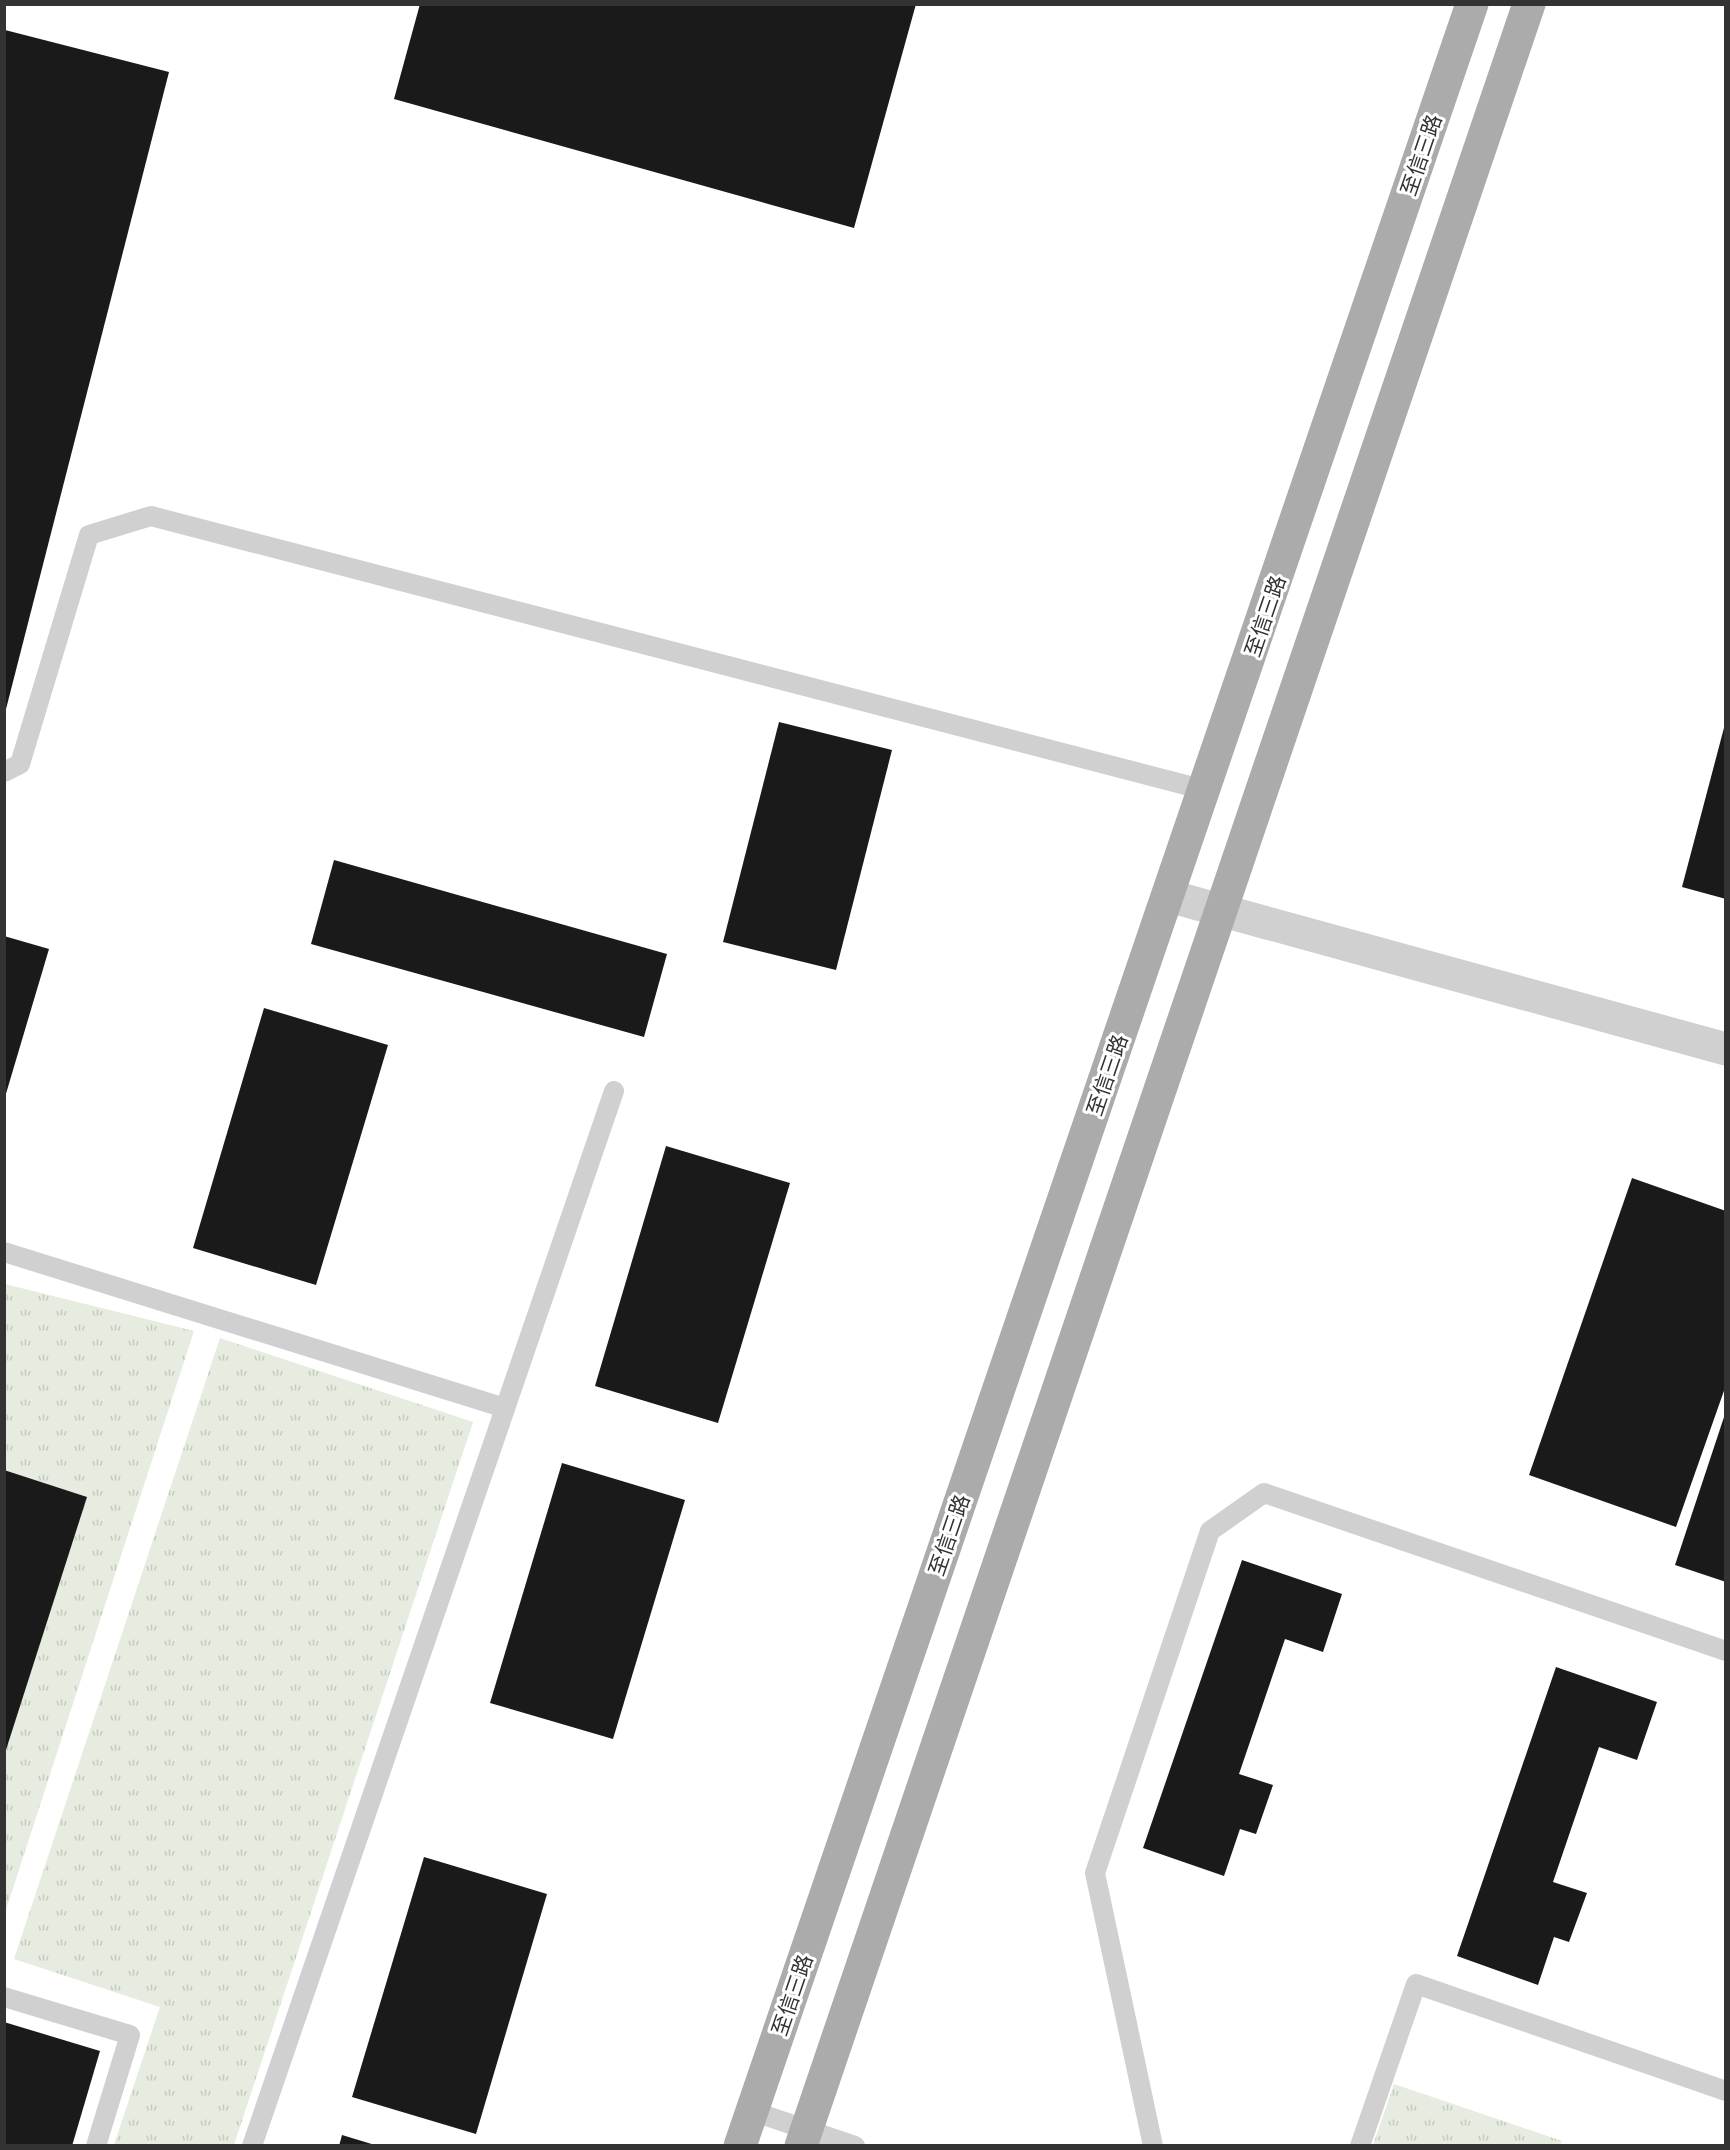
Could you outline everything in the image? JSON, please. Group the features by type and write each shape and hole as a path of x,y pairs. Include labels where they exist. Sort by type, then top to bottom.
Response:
{"main road":[{"name":"至信三路","path":"740,2145 1169,896 1472,4"},
{"path":"803,2137 1529,4"}],"street":[{"path":"1169,896 1725,1049"}],"lane":[{"path":"4,772 20,764 90,536 150,516 1205,790"},
{"path":"252,2145 614,1091"},
{"path":"4,1252 505,1408"},
{"path":"1153,2145 1095,1873 1210,1530 1264,1492 1725,1651"},
{"path":"1360,2145 1416,1984 1725,2091"},
{"path":"4,1997 130,2035 96,2145"},
{"path":"752,2111 803,2137 855,2145"}],"green space":[{"path":"5,1284 194,1331 5,1913"},
{"path":"220,1338 473,1422 234,2145 114,2145 160,2007 14,1959"},
{"path":"1394,2084 1562,2141 1560,2145 1373,2145"}],"building":[{"path":"420,4 916,4 854,228 394,99"},
{"path":"5,30 169,72 5,713"},
{"path":"779,722 892,750 836,970 723,942"},
{"path":"1726,724 1726,899 1682,887"},
{"path":"334,860 667,954 644,1037 311,944"},
{"path":"4,936 49,949 5,1097 4,1097"},
{"path":"264,1008 388,1045 316,1285 193,1248"},
{"path":"666,1146 790,1183 718,1423 595,1386"},
{"path":"1632,1178 1726,1211 1726,1385 1676,1527 1529,1475"},
{"path":"1726,1414 1726,1582 1675,1565"},
{"path":"562,1463 685,1500 613,1739 490,1703"},
{"path":"4,1470 87,1497 5,1753 4,1753"},
{"path":"1242,1560 1342,1594 1323,1652 1285,1639 1239,1774 1273,1785 1256,1834 1240,1829 1224,1876 1143,1848"},
{"path":"1556,1667 1657,1702 1637,1760 1599,1747 1553,1882 1587,1893 1569,1942 1554,1937 1538,1985 1457,1956"},
{"path":"424,1857 547,1894 476,2134 352,2097"},
{"path":"4,2022 100,2051 72,2146 4,2146"},
{"path":"342,2135 375,2145 375,2146 339,2146"}]}
